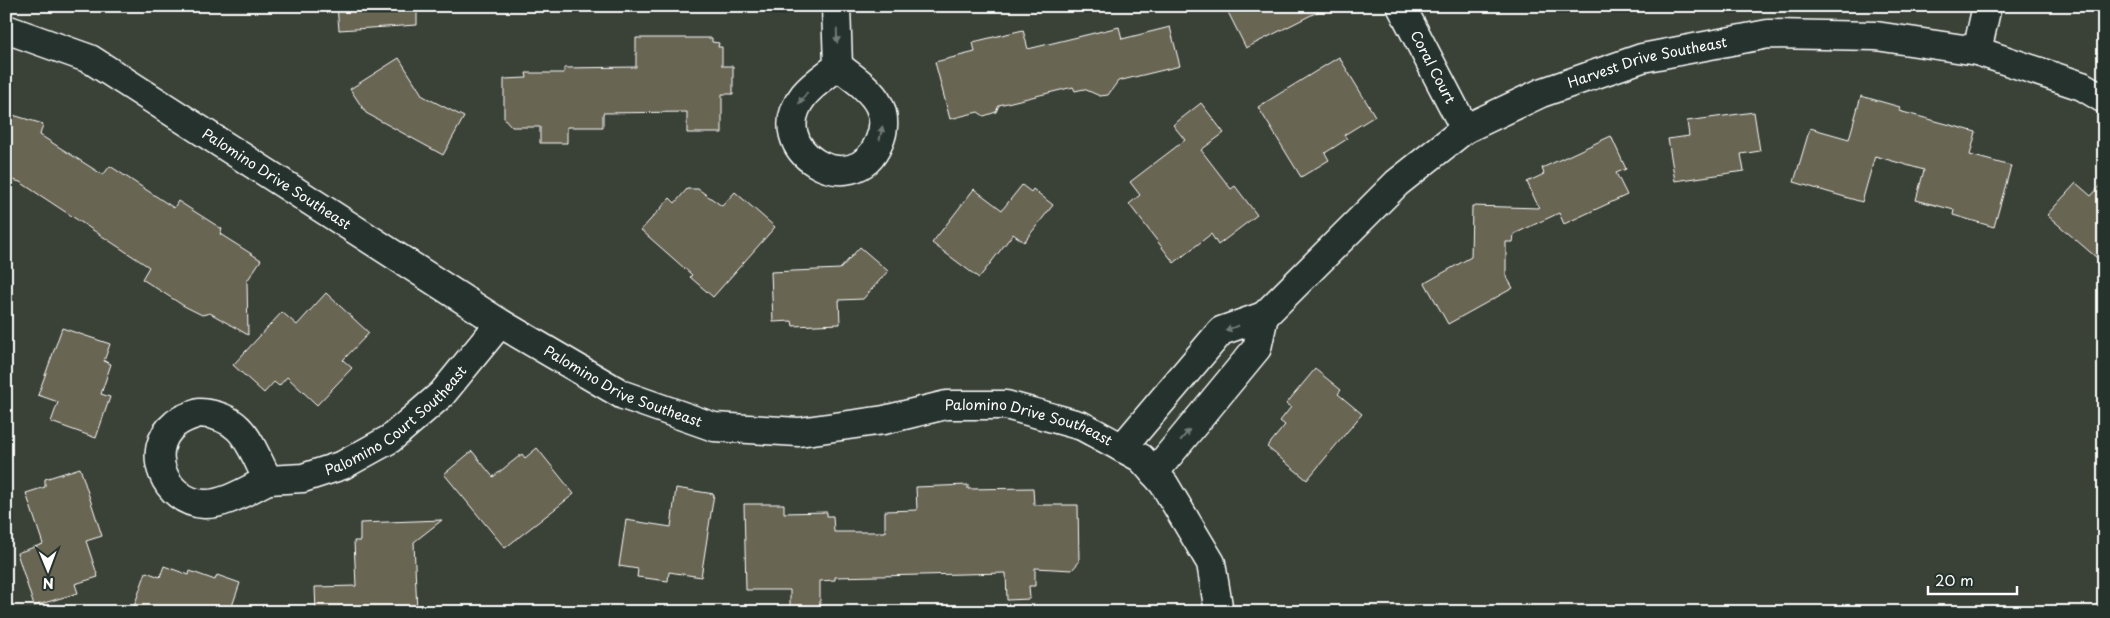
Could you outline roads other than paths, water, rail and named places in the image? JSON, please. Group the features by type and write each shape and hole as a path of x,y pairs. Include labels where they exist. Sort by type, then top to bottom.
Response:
{"street":[{"path":"836,6 838,66"},
{"name":"Coral Court","path":"1402,6 1465,128"},
{"path":"1977,51 1987,6"},
{"name":"Palomino Drive Southeast","path":"6,29 90,59 500,323 623,395 714,427 800,432 884,420 946,405 1006,405 1082,426 1141,458 1164,484 1211,562 1219,612"},
{"name":"Harvest Drive Southeast","path":"1122,448 1222,332 1264,316 1397,183 1465,128 1540,93 1642,58 1768,34 1876,36 1977,51 2082,86 2104,99"},
{"path":"1154,472 1257,348 1264,316"},
{"name":"Palomino Court Southeast","path":"268,480 302,478 343,466 390,439 442,394 500,323"}]}
